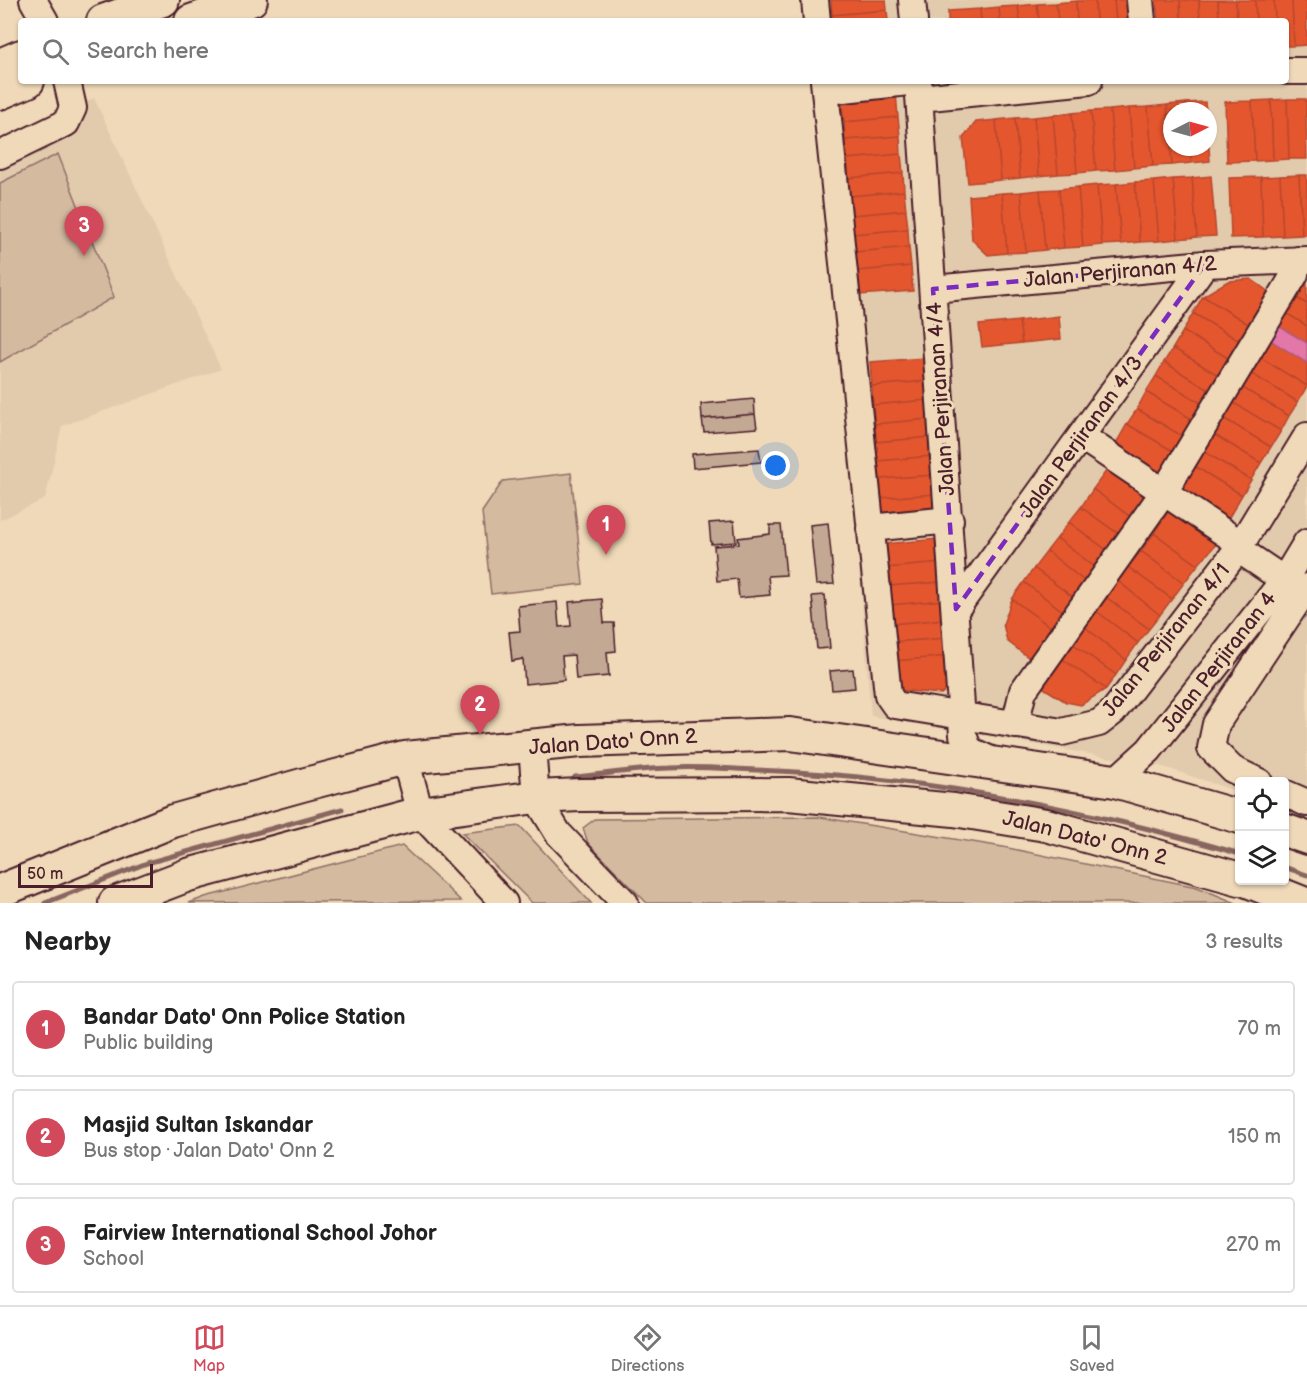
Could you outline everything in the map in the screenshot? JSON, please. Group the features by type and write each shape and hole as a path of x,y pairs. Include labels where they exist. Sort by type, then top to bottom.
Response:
{"main road":[{"path":"112,18 163,0"},
{"path":"200,18 251,0"},
{"path":"0,65 18,57"},
{"path":"0,93 21,84"},
{"name":"Jalan Dato' Onn 2","path":"0,891 173,821 405,758 580,741 790,734 993,761 1129,784 1235,816"},
{"name":"Jalan Dato' Onn 2","path":"115,903 188,875 420,813 536,797 788,794 954,810 1046,825 1235,878"},
{"path":"1287,831 1307,838"},
{"path":"1258,885 1303,903"}],"street":[{"path":"33,0 43,18"},
{"path":"815,0 818,18"},
{"path":"912,0 914,18"},
{"path":"1140,0 1142,18"},
{"path":"1289,71 1307,71"},
{"path":"0,155 66,123 73,108 68,84"},
{"path":"950,520 870,528 824,86 919,87 1004,84"},
{"name":"Jalan Perjiranan 4/4","path":"919,87 965,744 977,755 993,761"},
{"path":"1015,725 1023,691 1164,492 1302,260"},
{"name":"Jalan Perjiranan 4/2","path":"933,289 1205,264 1302,260"},
{"name":"Jalan Perjiranan 4/3","path":"956,609 1205,264"},
{"name":"Jalan Perjiranan 4/1","path":"870,528 888,695 891,701 895,705 1062,732 1099,723 1113,712 1239,547 1307,436"},
{"path":"1082,437 1164,492 1239,547 1295,583 1216,724 1211,748 1232,769 1249,777"},
{"name":"Jalan Perjiranan 4","path":"1129,784 1149,750 1295,583 1307,542"},
{"path":"929,754 950,743 964,717"},
{"path":"532,747 536,797 558,833 625,903"},
{"path":"405,758 420,813 504,903"},
{"path":"1289,795 1307,803"}],"highlighted area":[{"path":"1205,264 956,609 933,289"}],"shaded area":[{"path":"800,0 1307,0 1307,815 1289,808 1289,777 1235,777 1235,791 1164,767 871,716 843,363 810,84 1289,84 1289,18 803,18"},
{"path":"94,98 221,369 62,426 45,499 0,520 0,142"},
{"path":"58,154 114,297 0,362 0,183"},
{"path":"571,473 583,584 491,594 482,512 503,481"},
{"path":"819,817 1003,847 1197,887 1236,903 647,903 588,843 583,828 595,819"},
{"path":"520,826 591,903 532,903 462,833"},
{"path":"402,846 461,901 189,903 205,897"}],"building: Shops":[{"path":"831,0 886,0 887,10 832,15"},
{"path":"1095,0 1096,18 1077,18 1076,1"},
{"path":"1095,0 1114,0 1116,18 1096,18"},
{"path":"1114,0 1133,0 1135,18 1116,18"},
{"path":"1156,0 1180,0 1181,18 1158,18"},
{"path":"1180,0 1199,0 1200,18 1181,18"},
{"path":"1199,0 1218,0 1219,18 1200,18"},
{"path":"1218,0 1236,0 1237,18 1219,18"},
{"path":"1236,0 1255,0 1256,18 1237,18"},
{"path":"1255,0 1274,0 1275,18 1256,18"},
{"path":"1274,0 1292,0 1294,46 1289,46 1289,18 1275,18"},
{"path":"1292,0 1307,0 1307,45 1294,46"},
{"path":"1076,1 1077,18 1058,18 1056,3"},
{"path":"1056,3 1058,18 1039,18 1037,4"},
{"path":"1037,4 1039,18 1020,18 1018,6"},
{"path":"1018,6 1020,18 1000,18 999,7"},
{"path":"999,7 1000,18 981,18 980,9"},
{"path":"980,9 981,18 948,18 948,11"},
{"path":"887,10 888,18 832,18 832,15"},
{"path":"896,93 898,117 844,122 841,98"},
{"path":"1287,99 1289,159 1273,160 1271,100"},
{"path":"1287,99 1306,99 1307,159 1289,159"},
{"path":"1271,100 1273,160 1255,161 1252,101"},
{"path":"1252,101 1255,161 1227,162 1225,102"},
{"path":"1163,105 1163,156 1171,156 1172,165 1153,166 1148,107"},
{"path":"1148,107 1153,166 1134,168 1129,108"},
{"path":"1129,108 1134,168 1115,170 1110,110"},
{"path":"1110,110 1115,170 1096,171 1091,111"},
{"path":"1091,111 1096,171 1077,173 1072,113"},
{"path":"1072,113 1077,173 1058,174 1053,115"},
{"path":"1053,115 1058,174 1039,176 1034,117"},
{"path":"898,117 900,136 845,140 844,122"},
{"path":"1034,117 1039,176 1020,178 1015,118"},
{"path":"1015,118 1020,178 1001,180 996,120"},
{"path":"996,120 1001,180 968,183 963,138 976,122"},
{"path":"900,136 901,154 847,159 845,140"},
{"path":"901,154 903,173 849,178 847,159"},
{"path":"1171,156 1191,156 1191,163 1172,165"},
{"path":"1191,156 1210,156 1210,161 1191,163"},
{"path":"903,173 904,191 850,196 849,178"},
{"path":"1299,175 1302,235 1283,236 1280,176"},
{"path":"1299,175 1307,175 1307,235 1302,235"},
{"path":"1211,176 1216,236 1197,237 1192,178"},
{"path":"1280,176 1283,236 1263,237 1261,177"},
{"path":"1261,177 1263,237 1231,238 1229,178"},
{"path":"1192,178 1197,237 1178,239 1173,179"},
{"path":"1173,179 1178,239 1159,241 1154,181"},
{"path":"1154,181 1159,241 1140,242 1135,182"},
{"path":"1135,182 1140,242 1121,244 1116,184"},
{"path":"1116,184 1121,244 1102,245 1097,185"},
{"path":"1097,185 1102,245 1083,247 1078,187"},
{"path":"1078,187 1083,247 1064,248 1059,189"},
{"path":"1059,189 1064,248 1045,250 1040,190"},
{"path":"1040,190 1045,250 1026,252 1021,192"},
{"path":"904,191 906,210 852,215 850,196"},
{"path":"1021,192 1026,252 1007,253 1002,193"},
{"path":"1002,193 1007,253 988,255 972,240 969,196"},
{"path":"906,210 908,229 853,234 852,215"},
{"path":"908,229 909,247 855,252 853,234"},
{"path":"909,247 911,266 857,271 855,252"},
{"path":"911,266 913,291 859,295 857,271"},
{"path":"1307,274 1307,304 1292,295"},
{"path":"1251,279 1273,295 1253,327 1203,296 1228,281"},
{"path":"1292,295 1307,304 1307,326 1283,311"},
{"path":"1203,296 1253,327 1243,343 1193,313"},
{"path":"1283,311 1307,326 1307,343 1275,324"},
{"path":"1193,313 1243,343 1233,361 1183,331"},
{"path":"1059,316 1061,339 1022,343 1019,321"},
{"path":"1019,321 1022,343 982,347 979,325"},
{"path":"1183,331 1233,361 1223,378 1173,348"},
{"path":"1267,338 1307,363 1307,386 1256,355"},
{"path":"1173,348 1223,378 1214,393 1164,362"},
{"path":"1256,355 1307,386 1298,402 1247,371"},
{"path":"924,358 926,381 872,386 870,362"},
{"path":"1164,362 1214,393 1206,406 1156,376"},
{"path":"1247,371 1298,402 1289,416 1238,385"},
{"path":"1156,376 1206,406 1197,422 1146,392"},
{"path":"926,381 927,400 873,405 872,386"},
{"path":"1238,385 1289,416 1281,431 1229,400"},
{"path":"1146,392 1197,422 1187,439 1137,409"},
{"path":"927,400 929,419 875,424 873,405"},
{"path":"1229,400 1281,431 1271,447 1220,416"},
{"path":"1137,409 1187,439 1178,454 1127,424"},
{"path":"1220,416 1271,447 1261,463 1210,432"},
{"path":"929,419 931,437 876,442 875,424"},
{"path":"1127,424 1178,454 1164,478 1114,447"},
{"path":"1210,432 1261,463 1251,480 1200,449"},
{"path":"931,437 932,456 878,461 876,442"},
{"path":"1200,449 1251,480 1242,495 1191,464"},
{"path":"932,456 934,475 880,479 878,461"},
{"path":"1191,464 1242,495 1228,519 1177,488"},
{"path":"1109,467 1150,502 1136,521 1093,489"},
{"path":"934,475 936,494 881,498 880,479"},
{"path":"1093,489 1136,521 1124,538 1081,507"},
{"path":"936,494 938,516 884,520 881,498"},
{"path":"1081,507 1124,538 1112,554 1069,522"},
{"path":"1169,510 1218,542 1198,565 1154,533"},
{"path":"1069,522 1112,554 1100,571 1057,538"},
{"path":"1154,533 1198,565 1184,583 1141,551"},
{"path":"1057,538 1100,571 1089,585 1047,551"},
{"path":"938,539 941,563 886,568 884,544"},
{"path":"1047,551 1089,585 1078,601 1034,568"},
{"path":"1141,551 1184,583 1172,599 1128,567"},
{"path":"941,563 942,582 888,586 886,568"},
{"path":"1128,567 1172,599 1160,615 1118,581"},
{"path":"1034,568 1078,601 1068,615 1024,582"},
{"path":"1118,581 1160,615 1149,629 1106,597"},
{"path":"942,582 944,600 890,605 888,586"},
{"path":"1024,582 1068,615 1056,631 1012,599"},
{"path":"1106,597 1149,629 1138,643 1095,610"},
{"path":"1012,599 1056,631 1033,661 1007,641 1003,624"},
{"path":"944,600 946,619 891,624 890,605"},
{"path":"1095,610 1138,643 1126,660 1085,627"},
{"path":"946,619 947,638 893,642 891,624"},
{"path":"1085,627 1126,660 1116,675 1072,643"},
{"path":"947,638 949,656 895,661 893,642"},
{"path":"1072,643 1116,675 1106,689 1061,658"},
{"path":"949,656 952,686 941,694 898,690 895,661"},
{"path":"1061,658 1106,689 1081,705 1066,702 1039,685"}],"building: Health":[{"path":"1275,324 1307,343 1307,363 1267,338"}],"building: Other":[{"path":"754,399 755,414 702,419 701,404"},
{"path":"755,414 757,428 704,432 702,419"},
{"path":"759,449 761,462 693,468 692,454"},
{"path":"734,521 736,542 711,544 709,523"},
{"path":"828,523 834,584 816,585 810,525"},
{"path":"770,525 781,525 786,575 768,576 770,595 739,598 737,579 717,581 714,546 739,544 738,538 770,534"},
{"path":"825,595 830,648 817,649 812,596"},
{"path":"602,599 604,623 614,623 616,651 607,652 609,676 576,679 574,655 562,656 564,680 525,684 523,659 512,661 509,632 520,631 518,606 557,602 559,627 571,626 569,602"},
{"path":"853,669 855,688 832,690 830,671"}],"waterway":[{"path":"575,777 646,769 691,767 818,773 879,779 1061,808 1235,853"},
{"path":"45,903 147,863 342,809"},
{"path":"1289,869 1307,875"}],"place":[{"name":"Fairview International School Johor","path":"84,256"},
{"name":"Bandar Dato' Onn Police Station","path":"606,555"},
{"name":"Masjid Sultan Iskandar","path":"480,735"}]}
